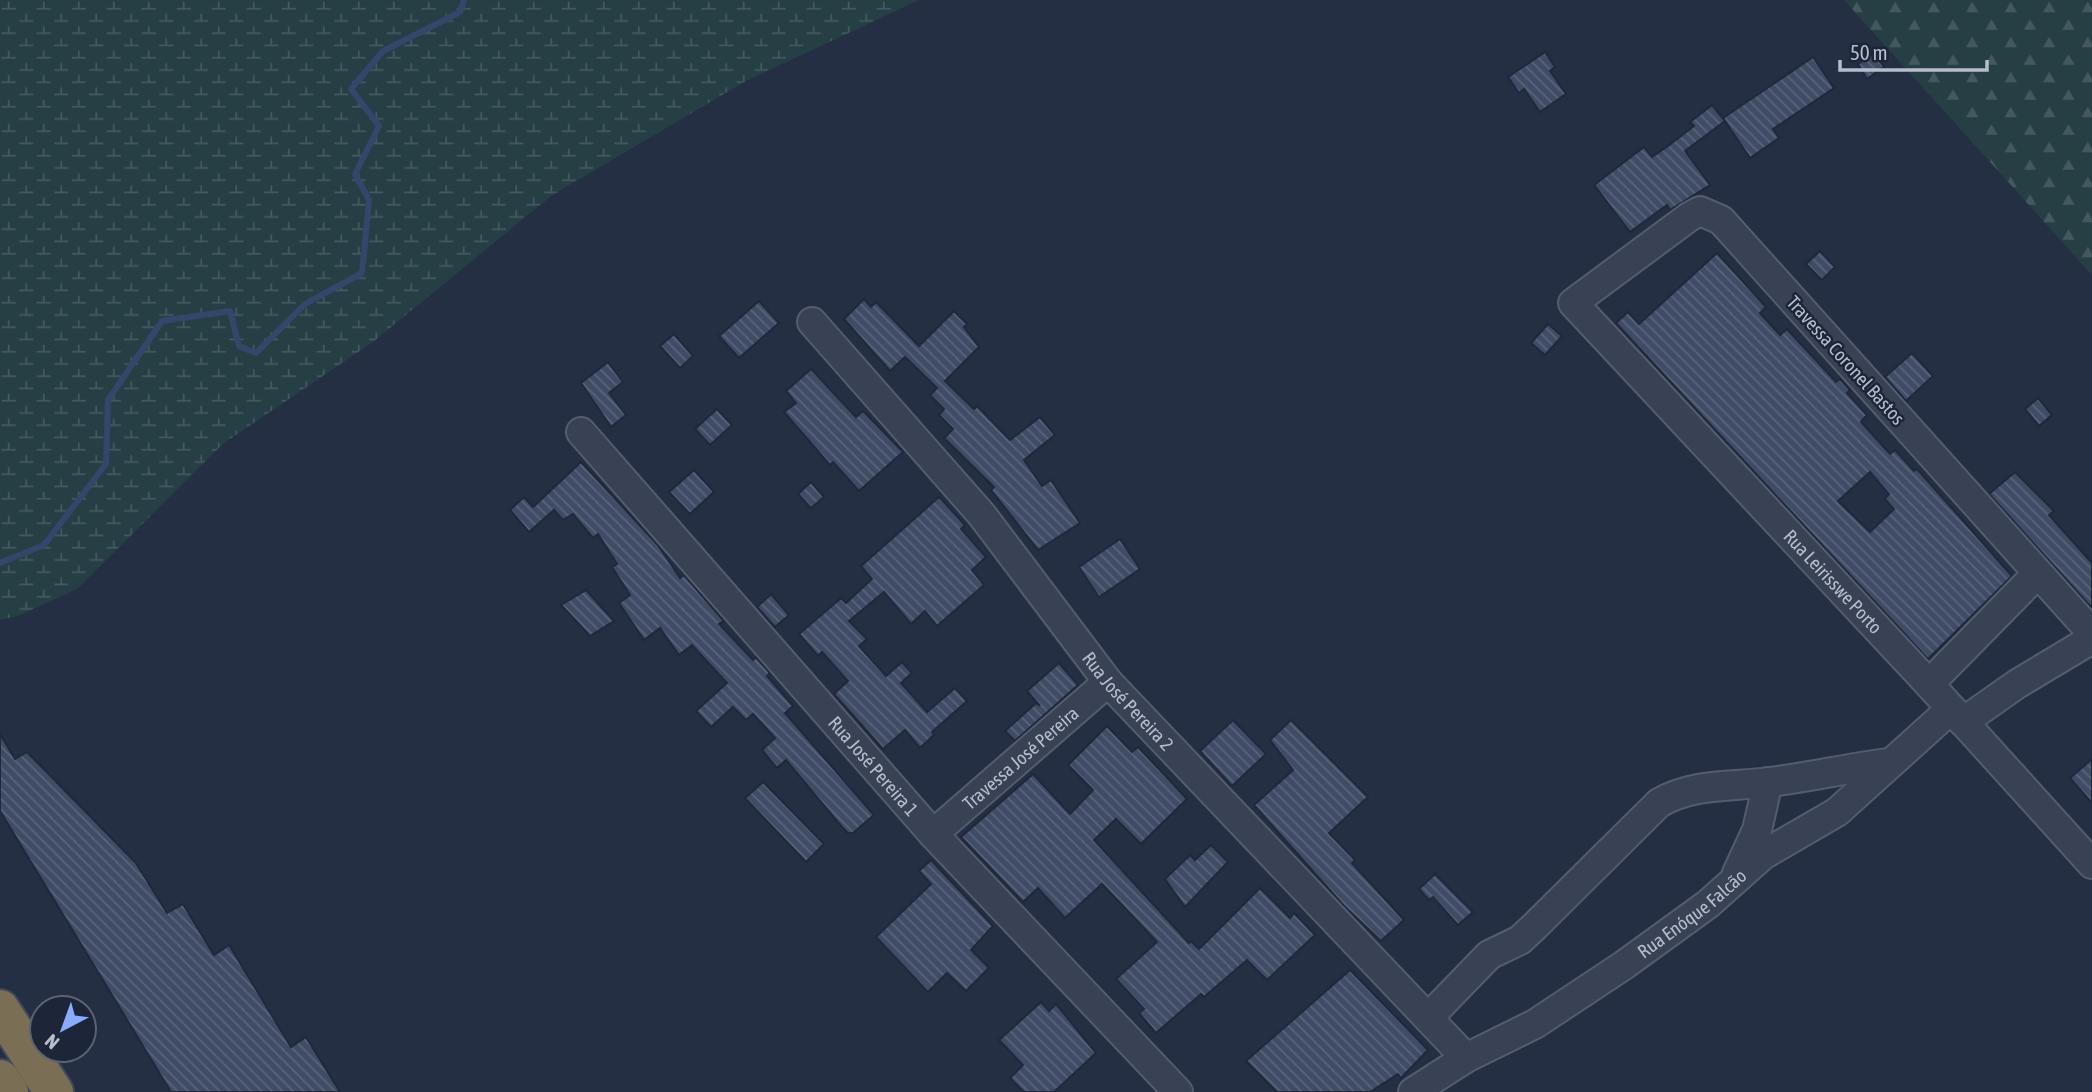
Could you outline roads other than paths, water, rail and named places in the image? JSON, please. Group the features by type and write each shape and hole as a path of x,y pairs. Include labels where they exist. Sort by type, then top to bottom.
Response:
{"highway":[{"path":"0,1009 54,1092"},
{"path":"0,1079 9,1092"}],"street":[{"name":"Travessa Coronel Bastos","path":"1573,303 1689,217 1700,211 1710,213 1721,220 2092,633"},
{"name":"Rua Leirisswe Porto","path":"1573,303 1929,684 2092,864"},
{"name":"Rua José Pereira 2","path":"812,322 982,514 1108,682 1466,1058"},
{"name":"Rua José Pereira 1","path":"581,432 933,834 1178,1092"},
{"path":"1929,684 2037,574"},
{"name":"Rua Enóque Falcão","path":"1413,1092 1466,1058 1535,1024 1645,950 1708,904 1776,846 1837,812 1888,763 1957,715 2017,684 2092,639"},
{"name":"Travessa José Pereira","path":"933,834 1108,682"},
{"path":"1428,1018 1489,956 1520,940 1659,803 1675,794 1698,788 1768,782 1888,763"},
{"path":"1733,881 1757,830 1768,782"}],"waterway":[{"path":"0,563 44,545 106,464 108,400 162,321 230,311 239,346 256,353 305,304 362,273 369,200 355,174 379,126 351,89 383,51 460,12 464,0"}]}
